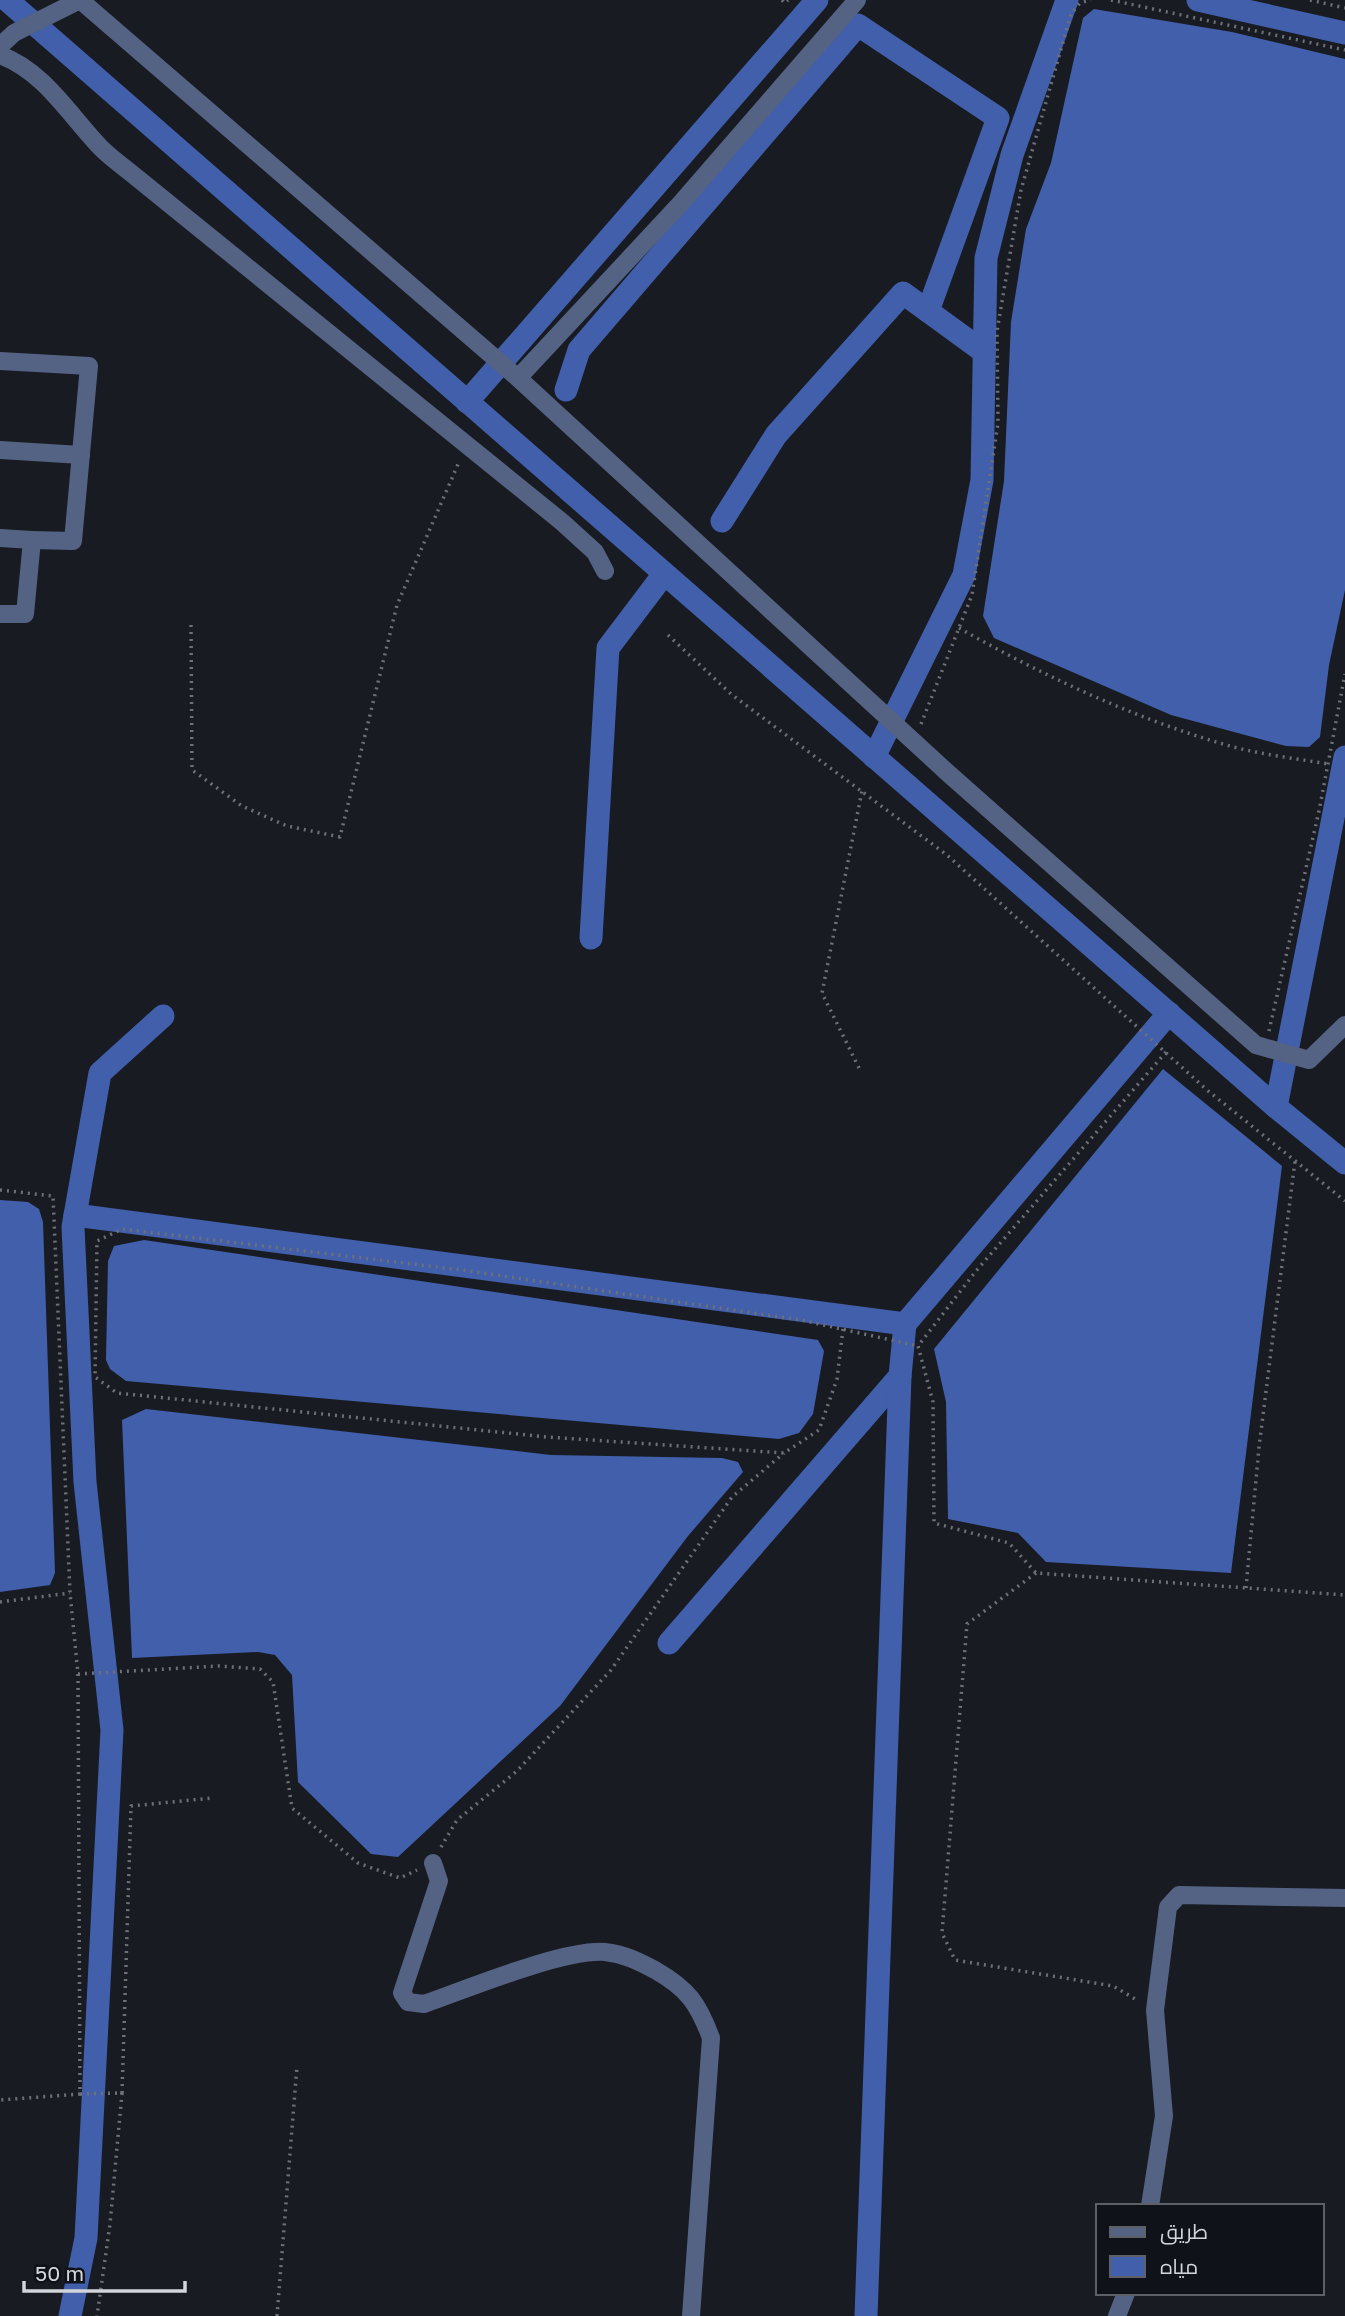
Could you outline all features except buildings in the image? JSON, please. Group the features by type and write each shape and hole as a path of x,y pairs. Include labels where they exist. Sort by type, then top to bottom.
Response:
{"street":[{"path":"0,46 15,33 80,0 518,378 914,742 1256,1045 1309,1060 1345,1025"},
{"path":"518,378 681,203 857,0"},
{"path":"0,55 15,61 43,82 102,149 570,529 595,552 605,571"},
{"path":"0,361 89,366 74,541 0,538"},
{"path":"0,450 81,455"},
{"path":"0,614 25,614 32,540"},
{"path":"433,1863 439,1881 402,1993 408,2002 424,2004 565,1957 602,1952 629,1956 674,1981 699,2005 711,2038 691,2316"},
{"path":"1150,2204 1164,2116 1156,2010 1168,1907 1179,1895 1345,1898"},
{"path":"1117,2316 1125,2295"}],"path":[{"path":"782,0 785,3 788,0"},
{"path":"914,742 972,595 998,423 997,331 1021,190 1071,14 1080,3 1091,0"},
{"path":"1111,0 1345,50"},
{"path":"1310,0 1345,8"},
{"path":"191,625 192,771 242,806 286,826 340,837 397,605 467,444"},
{"path":"959,628 1011,658 1157,722 1225,745 1328,764"},
{"path":"668,635 731,694 947,855 1166,1052 1345,1201"},
{"path":"1265,1047 1328,764 1345,674"},
{"path":"859,1068 822,993 862,791"},
{"path":"918,1346 976,1271 1166,1052"},
{"path":"1246,1588 1259,1447 1295,1161"},
{"path":"0,1190 53,1196 70,1593 78,1674 80,2094"},
{"path":"784,1453 547,1437 117,1393 95,1377 97,1241 122,1229 135,1230 462,1270 801,1320 918,1346"},
{"path":"78,1674 219,1666 260,1669 273,1682 292,1808 358,1863 400,1878 433,1863 457,1820 517,1771 611,1671 732,1497 784,1453 819,1430 837,1379 843,1329"},
{"path":"918,1346 933,1402 934,1523 1009,1543 1036,1573"},
{"path":"1156,2010 1112,1986 955,1960 942,1933 967,1624 1036,1573 1345,1595"},
{"path":"0,1602 70,1593"},
{"path":"97,2316 110,2224 122,2093 131,1805 212,1798"},
{"path":"277,2316 297,2066"},
{"path":"0,2100 122,2093"}],"water":[{"path":"1094,9 1232,32 1345,59 1345,590 1329,665 1320,737 1309,747 1286,746 1171,715 994,638 983,616 1004,481 1011,322 1026,229 1051,163 1083,18"},
{"path":"1163,1069 1282,1166 1231,1573 1046,1562 1018,1533 948,1519 946,1402 934,1349"},
{"path":"0,1200 28,1202 39,1209 43,1222 55,1573 50,1585 0,1592"},
{"path":"144,1240 818,1340 824,1351 813,1414 799,1433 779,1439 126,1381 110,1369 106,1360 108,1261 114,1246"},
{"path":"146,1409 551,1455 722,1458 738,1462 743,1472 688,1536 560,1706 398,1857 371,1854 298,1782 292,1675 275,1655 258,1652 132,1658 122,1420"}],"waterway":[{"path":"7,0 1276,1107 1345,1163"},
{"path":"467,402 817,0"},
{"path":"874,757 964,575 982,480 986,258 1012,155 1067,0"},
{"path":"1198,0 1345,33"},
{"path":"566,390 579,350 858,25 998,118 928,311"},
{"path":"722,521 776,435 903,293 984,352"},
{"path":"591,938 608,648 664,574"},
{"path":"1276,1107 1345,757"},
{"path":"75,1215 905,1324 1169,1013"},
{"path":"70,2316 86,2238 112,1730 85,1482 73,1227 100,1073 163,1016"},
{"path":"669,1643 900,1376 905,1324"},
{"path":"866,2316 900,1376"}]}
